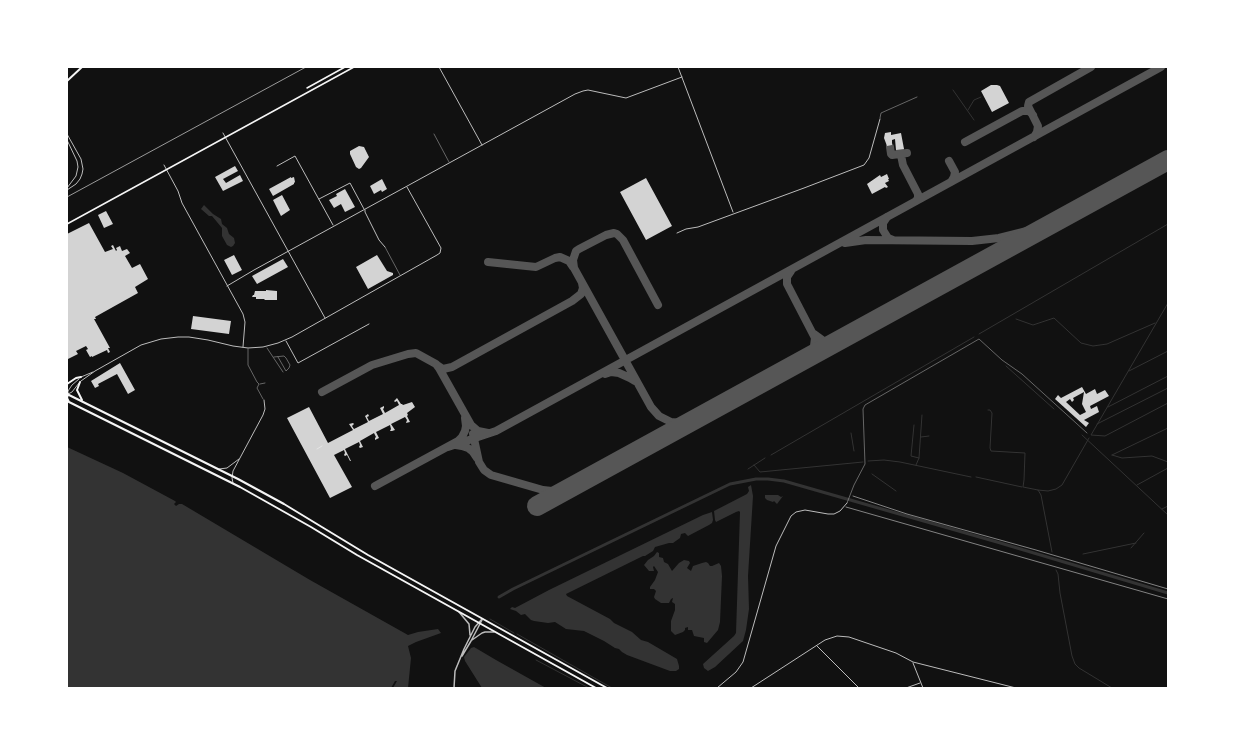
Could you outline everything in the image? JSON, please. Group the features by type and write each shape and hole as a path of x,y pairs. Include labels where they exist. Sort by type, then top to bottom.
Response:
{"highway":[{"path":"67,81 82,67"},
{"path":"67,384 76,378 81,377"},
{"path":"80,382 77,391 83,401"},
{"path":"67,394 232,476 284,504 368,555 607,688"},
{"path":"67,394 68,401 233,483 357,555 596,688"}],"main road":[{"path":"307,88 345,67"},
{"path":"67,224 354,67"}],"street":[{"path":"439,67 482,145"},
{"path":"678,67 734,213"},
{"path":"227,286 583,90 626,98 682,77"},
{"path":"677,233 804,188 864,164 869,158 880,119"},
{"path":"223,133 325,318"},
{"path":"67,134 81,159 83,169 80,179 76,184 67,190"},
{"path":"67,140 78,167 76,176 67,188"},
{"path":"277,166 295,156 318,200 334,226"},
{"path":"164,165 179,193 182,203 244,317 245,327 243,348"},
{"path":"318,200 350,183 379,240 385,247"},
{"path":"67,394 72,385 81,377 95,371 141,345 154,340 170,337 199,338 248,348 267,346 286,340 437,255 441,250 407,186"},
{"path":"286,340 298,363 369,324"},
{"path":"67,394 72,392 80,382 95,371"},
{"path":"233,483 232,476 240,457 264,415 264,400"},
{"path":"218,469 227,468 240,457"},
{"path":"717,688 736,672 743,662 776,546 790,516 796,512 805,510 831,514 838,513 847,503"},
{"path":"458,611 469,624 470,636"},
{"path":"454,688 454,675 460,660 470,636 482,619"},
{"path":"460,660 479,623"},
{"path":"471,641 482,633 495,632"},
{"path":"751,688 831,637 844,636 899,654 912,662 1016,688"},
{"path":"817,645 859,688"},
{"path":"912,662 923,688"},
{"path":"906,688 921,683"}],"lane":[{"path":"880,119 881,113 917,97"},
{"path":"434,134 450,163"},
{"path":"385,247 400,276"},
{"path":"847,503 865,464 863,409 866,405 979,339 1002,360 1034,385 1087,433"},
{"path":"267,346 283,372"},
{"path":"248,348 248,365 259,384 257,388 264,400"},
{"path":"274,357 284,356 286,358 290,365 286,371 278,357"},
{"path":"259,384 265,383"}],"path":[{"path":"317,449 322,446"},
{"path":"850,495 861,500 907,514 1168,589"},
{"path":"845,506 1168,599"}],"shaded area":[{"path":"204,205 213,214 221,219 222,224 234,238 235,243 233,246 231,247 227,245 222,236 222,228 212,216 209,216 201,209"},
{"path":"67,447 123,473 175,501 176,502 174,504 176,506 182,504 310,580 408,635 438,629 441,633 408,646 411,658 408,688 393,688 397,681 395,681 391,688 67,688"},
{"path":"751,485 753,496 748,576 749,609 746,630 743,641 715,667 708,671 704,668 703,664 736,633 740,512 736,512 716,522 714,511 747,494 749,491 748,487"},
{"path":"765,495 783,496 777,504 774,501 767,500"},
{"path":"712,512 713,520 709,525 688,536 685,533 681,534 680,538 673,543 655,547 653,551 645,556 566,594 567,596 632,632 641,640 648,642 677,659 679,669 676,671 670,671 627,655 619,649 584,631 566,629 555,622 548,623 534,621 525,614 521,615 510,609 512,607 515,608 549,590"},
{"path":"657,552 659,553 659,557 663,558 664,562 668,564 672,571 684,560 689,561 690,563 687,568 691,571 693,566 706,562 710,566 719,563 721,566 720,622 718,630 707,643 704,642 704,638 694,636 692,630 688,630 688,627 685,628 683,632 675,635 671,631 671,621 675,610 675,604 672,602 673,598 669,603 661,603 655,599 654,597 656,591 654,589 650,589 650,587 658,572 654,566 654,571 649,571 644,565"},
{"path":"474,647 546,688 482,688 464,657 471,648"}],"building":[{"path":"991,85 1000,86 1009,103 992,112 981,91"},
{"path":"891,132 891,135 901,133 904,149 896,150 895,139 892,140 892,145 887,146 884,138 885,133"},
{"path":"359,146 364,147 369,157 359,169 356,167 350,151"},
{"path":"235,166 238,171 223,179 226,183 240,175 243,181 223,191 215,177"},
{"path":"887,174 889,181 885,183 888,187 885,187 872,194 867,184 880,175 881,177"},
{"path":"291,177 294,177 294,184 273,196 269,189"},
{"path":"646,178 672,226 646,240 620,192"},
{"path":"382,179 387,189 382,192 381,190 374,194 370,186"},
{"path":"345,189 355,207 345,212 341,204 334,208 329,200 337,196 336,194"},
{"path":"282,195 290,210 281,216 273,200"},
{"path":"106,211 113,224 104,228 98,215"},
{"path":"89,223 105,252 113,249 111,246 113,245 116,251 116,248 120,246 122,251 127,249 130,253 125,256 132,268 140,264 148,279 135,287 138,293 95,317 96,319 94,319 110,348 108,348 110,352 108,353 107,350 90,357 86,350 88,349 86,346 76,351 78,354 67,359 67,234"},
{"path":"234,255 242,270 232,275 224,260"},
{"path":"377,255 387,271 393,273 393,275 368,289 356,267"},
{"path":"283,259 288,267 257,284 252,276"},
{"path":"255,291 277,291 277,300 264,300 265,299 256,299 256,297 252,297"},
{"path":"193,316 231,321 229,334 191,329"},
{"path":"120,363 135,390 128,394 117,374 98,384 99,386 95,388 91,381"},
{"path":"1082,387 1086,394 1095,389 1097,394 1105,390 1109,396 1090,406 1091,409 1097,406 1099,412 1084,420 1089,423 1086,427 1055,399 1058,395 1061,398","holes":["1084,392 1082,404 1086,412 1080,415 1066,402 1070,399 1072,402 1074,400 1073,398"]},
{"path":"397,398 403,405 412,402 415,407 407,413 410,422 406,423 407,420 405,417 391,424 395,430 390,431 390,425 376,432 379,438 375,440 376,437 374,433 360,441 363,447 359,447 359,442 345,449 351,461 347,455 344,455 344,450 334,455 352,487 330,498 287,418 309,407 328,443 353,430 349,424 354,424 352,426 354,429 368,422 365,416 368,414 369,416 367,417 369,421 383,414 380,408 384,406 383,409 385,413 399,405 397,401 394,401"}],"waterway":[{"path":"953,90 974,120"},
{"path":"968,110 974,100 981,97"},
{"path":"979,334 1168,224"},
{"path":"1168,303 1091,435 1105,436 1168,403"},
{"path":"1016,319 1033,325 1054,318 1081,343 1093,346 1107,344 1155,323"},
{"path":"771,455 974,337"},
{"path":"1129,371 1168,351"},
{"path":"1006,366 1054,409"},
{"path":"1108,407 1168,376"},
{"path":"1097,424 1168,388"},
{"path":"988,410 992,413 991,451 1025,453 1023,487 1038,490 1041,495 1052,552"},
{"path":"916,465 919,458 922,415"},
{"path":"914,425 911,456 919,458"},
{"path":"1112,455 1168,428"},
{"path":"851,433 854,451"},
{"path":"1082,435 1168,515"},
{"path":"921,437 929,436"},
{"path":"1038,490 1048,491 1056,489 1062,485 1089,438"},
{"path":"1112,455 1122,458 1152,456 1168,462"},
{"path":"748,469 765,458"},
{"path":"868,461 884,460 900,462 971,477"},
{"path":"754,465 760,472 863,462"},
{"path":"1137,485 1168,468"},
{"path":"872,474 896,491"},
{"path":"976,477 1022,487"},
{"path":"499,597 730,484 756,479 784,481 1168,593"},
{"path":"1162,509 1168,506"},
{"path":"1131,548 1144,533"},
{"path":"1083,554 1136,543"},
{"path":"1056,570 1058,574 1060,593 1072,656 1075,664 1112,688"},
{"path":"490,619 514,633"},
{"path":"517,634 612,688"},
{"path":"536,660 589,688"}],"taxiway":[{"path":"1034,137 1038,126 1028,106 1029,102 1091,67"},
{"path":"448,447 496,431 1161,67"},
{"path":"965,142 1022,111 1029,111 1033,115"},
{"path":"890,147 892,155 907,153"},
{"path":"900,150 903,165 918,194 916,201"},
{"path":"949,161 955,172 951,182"},
{"path":"845,243 866,240 972,241 999,238 1035,229 1078,209"},
{"path":"887,217 883,223 883,230 888,238 893,240"},
{"path":"658,305 623,240 617,234 614,233 606,235 576,251 573,260 574,268 651,407 659,416 671,422 681,423 693,420"},
{"path":"488,262 536,267 560,257 569,261 573,267"},
{"path":"791,271 787,277 787,284 815,338 812,353 806,358"},
{"path":"437,365 443,369 452,367 572,301 581,294 583,288 582,283"},
{"path":"814,334 825,342 836,342"},
{"path":"322,392 372,365 416,353 436,364 471,425 478,431 488,433"},
{"path":"605,374 611,372 619,373 635,381"},
{"path":"375,486 458,441 465,431 465,418"},
{"path":"473,434 479,462 484,470 491,475 543,490 552,491 572,487"},
{"path":"456,445 468,448 477,458"}],"runway":[{"path":"537,506 1168,160"}],"railway":[{"path":"67,197 306,67"}]}
